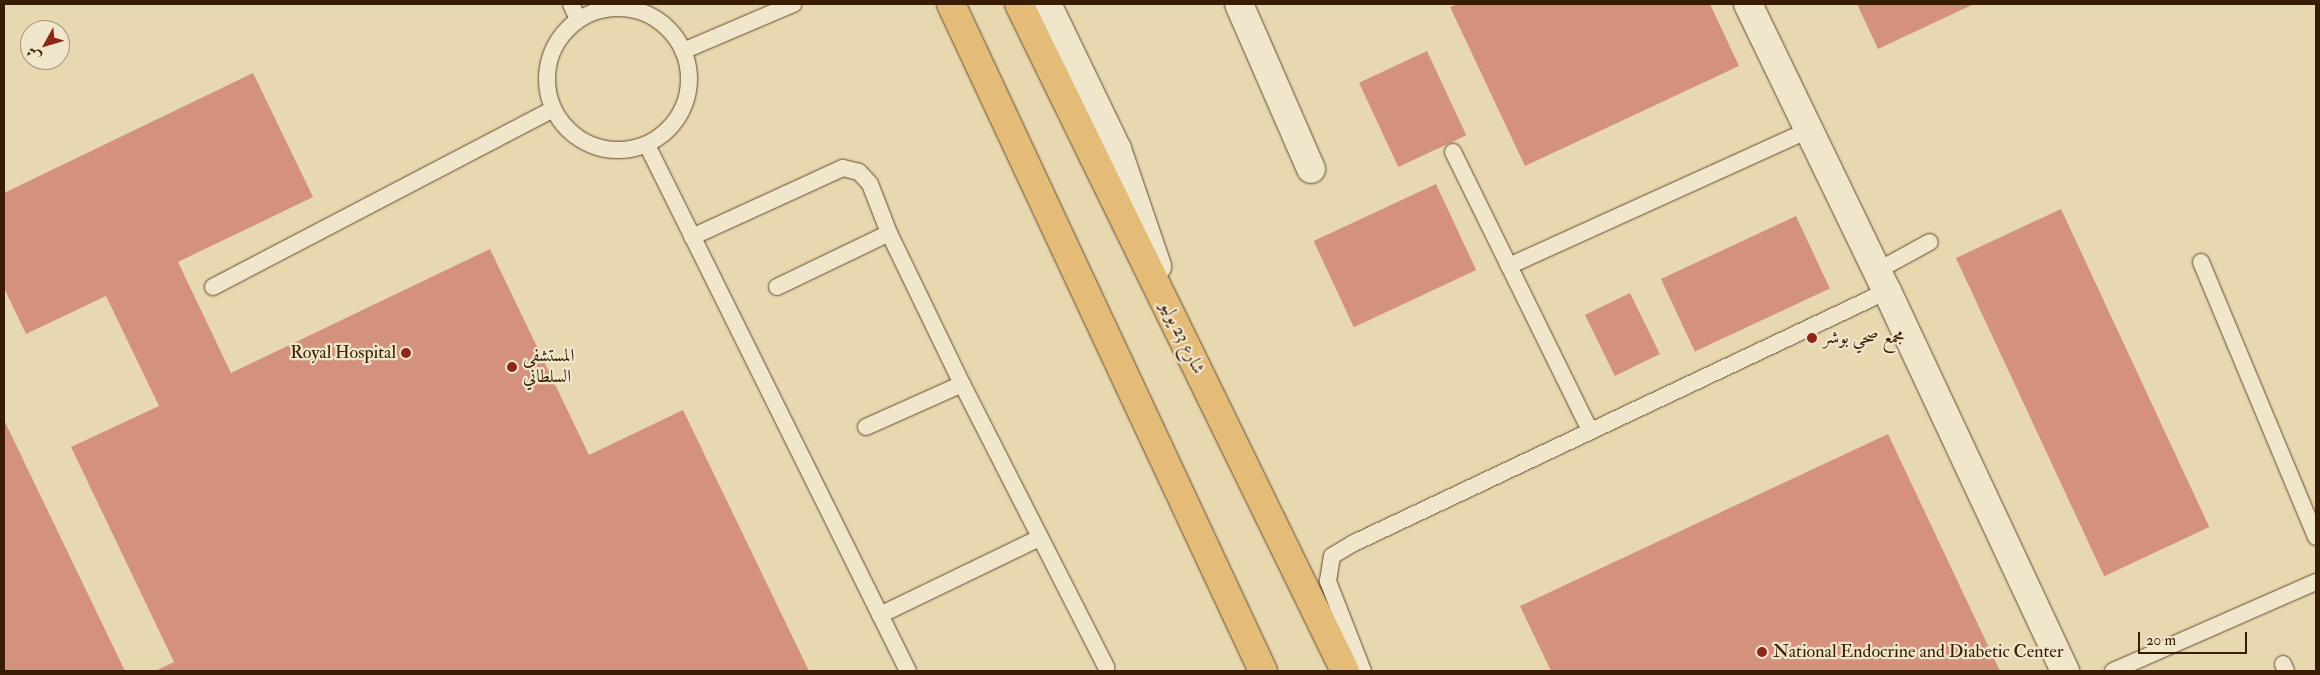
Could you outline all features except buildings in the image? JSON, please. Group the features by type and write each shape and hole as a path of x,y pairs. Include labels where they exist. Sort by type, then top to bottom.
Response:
{"main road":[{"path":"951,4 1263,671"},
{"name":"شارع 23 يوليو","path":"1019,4 1344,671"}],"street":[{"path":"1047,4 1118,149 1181,336"},
{"path":"1239,4 1311,169"},
{"path":"1748,4 1882,281 2065,671"}],"lane":[{"path":"571,4 578,20"},
{"path":"684,51 793,4"},
{"path":"626,8 650,15 670,30 684,51 689,73 687,95 680,115 665,133 647,145 626,150 603,149 583,141 566,127 553,109 546,85 549,60 560,37 578,20 601,10 609,9 626,8"},
{"path":"213,287 553,109"},
{"path":"1509,266 1809,130"},
{"path":"647,145 908,671"},
{"path":"1453,152 1590,431"},
{"path":"692,237 843,168 859,172 870,184 889,233 962,384 1106,667"},
{"path":"777,288 889,233"},
{"path":"1362,671 1328,581 1332,556 1354,543 1590,431 1882,281 1930,242"},
{"path":"2201,262 2316,536"},
{"path":"866,427 962,384"},
{"path":"880,615 1039,538"},
{"path":"2113,671 2316,582"}],"place":[{"name":"مجمع صحي بوشر","path":"1812,338"},
{"name":"Royal Hospital","path":"406,353"},
{"name":"المستشفى السلطاني","path":"512,367"},
{"name":"National Endocrine and Diabetic Center","path":"1762,652"}]}
